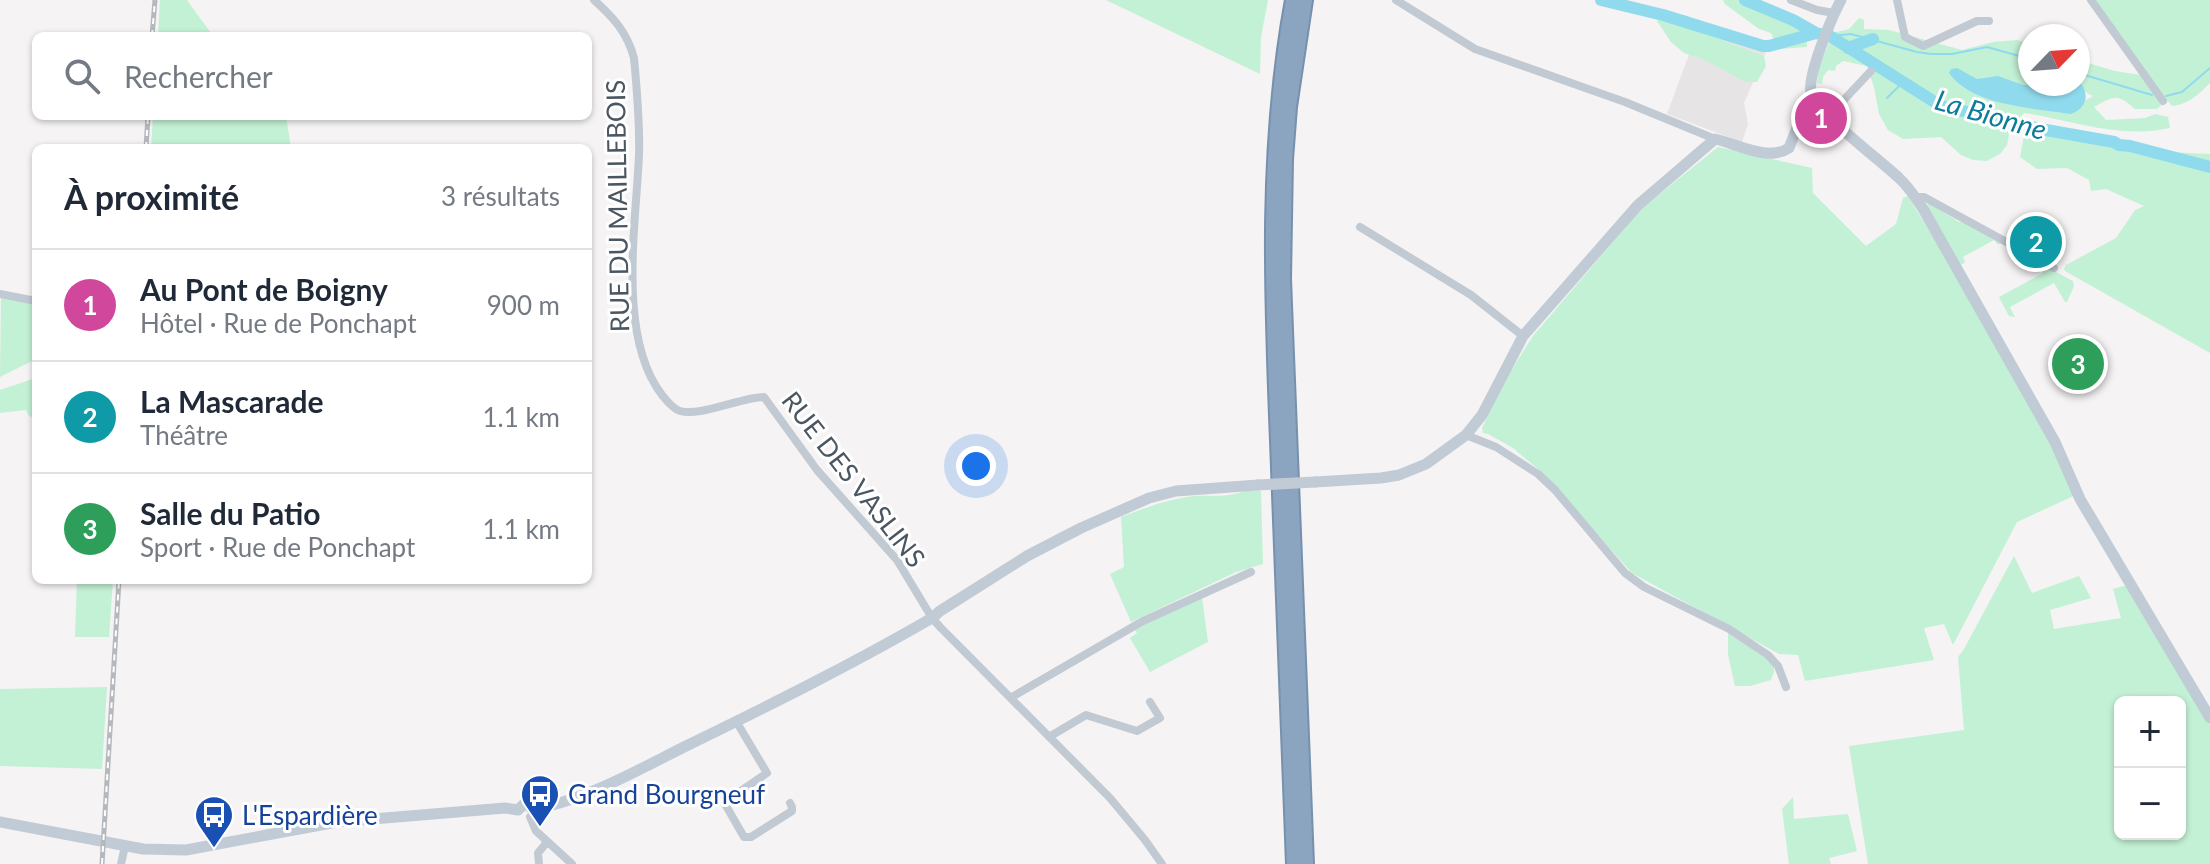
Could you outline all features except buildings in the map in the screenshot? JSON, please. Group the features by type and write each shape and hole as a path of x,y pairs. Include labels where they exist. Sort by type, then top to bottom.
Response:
{"highway":[{"path":"1293,0 1275,146 1272,266 1294,864"},
{"path":"1305,0 1289,107 1283,279 1306,864"}],"street":[{"name":"RUE DU MAILLEBOIS","path":"594,0 622,29 634,58 639,152 633,276 637,332 642,356 656,387 666,401 680,411"},
{"path":"1396,0 1475,49 1625,102 1715,139 1774,154 1789,148 1812,95 1812,80 1827,29 1841,0"},
{"path":"1791,0 1834,13"},
{"path":"1897,0 1905,37 1923,46 1977,21 1989,21"},
{"path":"2091,0 2163,101"},
{"path":"1835,110 1871,71"},
{"path":"1812,95 1835,110 1915,197 2055,442 2080,499 2210,718"},
{"path":"531,813 618,779 874,652 1027,556 1149,498 1176,491 1381,478 1399,475 1426,464 1466,435 1482,415 1523,336 1638,205 1715,139"},
{"path":"1915,197 1924,197 2054,268"},
{"path":"1360,227 1471,295 1523,336"},
{"path":"0,294 32,300"},
{"name":"RUE DES VASLINS","path":"680,411 697,411 764,397 817,470 897,560 932,618"},
{"path":"1466,435 1496,447 1538,474 1625,573 1644,587 1729,629 1768,655 1778,666 1786,687"},
{"path":"1012,697 1143,621 1251,572"},
{"path":"932,618 1110,798 1162,864"},
{"path":"1049,737 1086,715 1137,731 1160,718 1150,702"},
{"path":"736,721 767,773 726,801 744,837 751,837 792,811 790,803"},
{"path":"0,822 154,851 186,850 337,822 505,808 518,810 524,804 531,806 536,831 572,864"},
{"path":"539,864 538,853 547,842"},
{"path":"121,864 125,846"}],"shaded area":[{"path":"1698,30 1766,52 1744,103 1748,124 1742,142 1667,114"}],"green space":[{"path":"160,0 187,0 210,32 158,32"},
{"path":"1106,0 1268,0 1261,37 1260,74"},
{"path":"1723,0 1757,0 1806,24 1807,47 1778,49 1771,33 1759,29"},
{"path":"2094,0 2210,0 2210,83 2178,105 2172,106 2167,100 2157,109 2135,109 2124,100 2115,98 2094,107 2106,120 2145,118 2155,114 2168,117 2170,128 2114,130 2024,113 2010,129 2007,145 2001,153 1987,161 1973,160 1961,155 1941,137 1903,139 1888,130 1879,114 1867,66 1843,61 1835,71 1828,70 1822,84 1817,83 1819,67 1833,33 1849,29 1859,18 1864,20 1864,29 1889,30 1962,50 1993,42 2018,40 2018,96 2055,96 2072,108 2093,96 2090,94 2090,64 2140,75"},
{"path":"1667,12 1688,16 1697,31 1764,56 1766,66 1757,82 1745,82 1705,60 1684,53 1671,42 1657,21"},
{"path":"153,120 287,120 290,144 151,144"},
{"path":"2027,120 2096,142 2149,151 2210,154 2210,353 2065,271 2066,265 2116,238 2135,210 2144,206 2106,189 2091,191 2089,180 2067,168 2037,169 2020,157"},
{"path":"1718,147 1812,168 1813,193 1866,246 1896,224 1903,198 1908,196 1976,308 2080,493 2017,522 1953,645 1944,624 1924,628 1934,660 1805,681 1798,655 1779,654 1632,573 1538,469 1513,448 1483,433 1482,428 1503,383 1533,336 1641,209"},
{"path":"1929,203 2002,244 1994,240 1963,257 1965,262 1961,265 1927,206"},
{"path":"2041,264 2073,281 2067,302 2054,283 2010,307 2015,317 2009,316 1999,297 2043,273"},
{"path":"1,297 32,303 32,361 0,377"},
{"path":"32,379 32,417 26,410 0,413 0,390"},
{"path":"1261,491 1263,564 1236,572 1131,622 1110,574 1124,567 1121,517 1175,499"},
{"path":"2014,556 2032,593 2079,576 2091,598 2050,610 2054,629 2121,618 2113,589 2127,585 2210,725 2210,864 1868,864 1849,746 1964,730 1958,657"},
{"path":"77,584 113,584 109,637 75,637"},
{"path":"1202,598 1208,642 1150,672 1130,638 1137,633 1135,630"},
{"path":"1728,633 1756,649 1774,665 1771,680 1750,686 1735,686 1728,655"},
{"path":"107,687 102,769 0,766 0,689"},
{"path":"1793,797 1794,819 1848,814 1857,851 1829,858 1831,864 1789,864 1782,809"}],"water":[{"path":"1957,68 1977,79 1998,76 2018,83 2018,96 2086,96 2084,104 2071,114 2005,104 1959,84 1949,73"}],"waterway":[{"path":"1601,0 1663,15 1763,46 1816,33"},
{"name":"La Bionne","path":"1745,0 1816,33 1830,36 1941,106 2114,142 2210,167"},
{"path":"1830,36 1851,34 1931,54 1952,54 1987,47 2018,56"},
{"path":"1848,48 1873,39"},
{"path":"2166,96 2182,92 2210,68"},
{"path":"2090,77 2152,95"},
{"path":"1887,98 1902,83"}],"railway":[{"path":"152,32 155,0"},
{"path":"146,144 148,120"},
{"path":"102,864 119,584"}],"place":[{"name":"Au Pont de Boigny","path":"1821,118"},
{"name":"La Mascarade","path":"2036,242"},
{"name":"Salle du Patio","path":"2078,364"},
{"name":"Grand Bourgneuf","path":"540,828"},
{"name":"L'Espardière","path":"214,849"}]}
